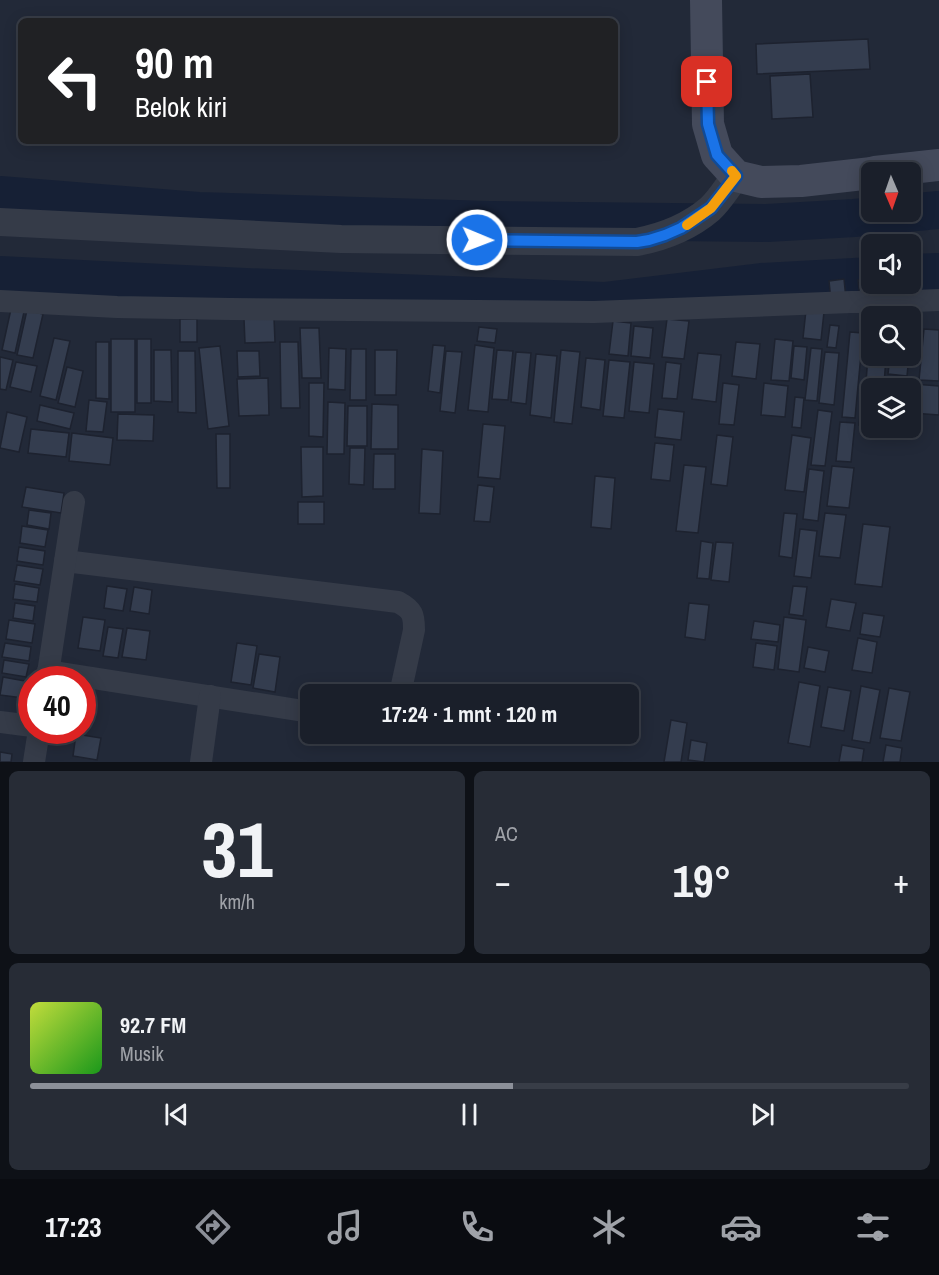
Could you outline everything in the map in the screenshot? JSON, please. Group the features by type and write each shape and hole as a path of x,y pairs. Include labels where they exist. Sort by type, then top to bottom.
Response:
{"main road":[{"path":"706,0 708,124 717,155 736,176 761,182 801,181 861,174"},
{"path":"921,167 939,165"}],"street":[{"path":"0,222 340,239 625,242 649,240 681,228 711,208 736,176"},
{"path":"0,301 117,307 594,312 939,300"},
{"path":"48,666 74,502"},
{"path":"65,561 398,602 412,612 414,621 402,684"},
{"path":"96,681 300,710"},
{"path":"201,762 210,696"},
{"path":"0,722 18,724"},
{"path":"34,762 37,744"}],"building":[{"path":"868,39 870,69 757,74 756,44"},
{"path":"810,74 813,117 772,119 770,76"},
{"path":"844,279 846,299 831,301 829,281"},
{"path":"858,280 861,280 861,294 881,294 881,298 860,300"},
{"path":"11,309 24,312 15,353 2,350"},
{"path":"27,310 43,314 33,358 17,355"},
{"path":"806,310 824,312 821,340 803,338"},
{"path":"274,318 275,342 245,343 244,319"},
{"path":"180,319 197,319 197,342 180,342"},
{"path":"667,319 689,321 684,359 662,357"},
{"path":"613,321 631,323 628,356 609,354"},
{"path":"830,325 839,326 836,348 827,347"},
{"path":"634,326 653,328 650,358 631,356"},
{"path":"479,327 497,329 495,343 477,341"},
{"path":"300,328 319,328 321,378 302,378"},
{"path":"924,329 939,330 939,381 921,380 919,378"},
{"path":"850,332 861,333 855,418 842,417"},
{"path":"54,338 70,341 56,400 40,396"},
{"path":"111,339 135,339 135,412 111,412"},
{"path":"137,339 151,339 151,403 137,403"},
{"path":"775,339 793,341 789,381 771,380"},
{"path":"96,342 109,342 109,399 96,398"},
{"path":"280,342 298,342 300,408 281,408"},
{"path":"736,342 760,344 756,379 732,376"},
{"path":"433,345 445,346 440,393 428,391"},
{"path":"475,345 494,348 488,412 468,410"},
{"path":"220,346 229,426 208,429 199,348"},
{"path":"794,346 807,347 804,380 791,378"},
{"path":"329,348 346,349 345,390 328,389"},
{"path":"811,348 822,349 817,401 805,400"},
{"path":"351,349 366,349 366,400 350,400"},
{"path":"154,350 171,350 172,402 154,401"},
{"path":"375,350 397,350 396,395 375,395"},
{"path":"497,350 513,351 508,400 492,399"},
{"path":"561,350 580,352 572,424 554,422"},
{"path":"178,351 195,351 196,413 178,412"},
{"path":"237,351 259,351 260,376 238,377"},
{"path":"446,351 462,352 455,413 440,411"},
{"path":"516,352 531,353 526,404 511,402"},
{"path":"825,352 839,353 834,405 819,403"},
{"path":"698,353 721,355 716,402 692,399"},
{"path":"536,354 557,356 551,418 530,415"},
{"path":"0,357 13,360 6,390 0,389"},
{"path":"586,358 605,360 600,410 581,407"},
{"path":"609,360 630,362 624,418 603,416"},
{"path":"16,362 37,366 31,392 10,387"},
{"path":"634,362 654,364 649,413 629,411"},
{"path":"666,362 681,364 677,399 662,398"},
{"path":"867,366 885,366 884,378 866,378"},
{"path":"889,366 908,366 907,376 888,374"},
{"path":"67,367 83,371 75,407 58,403"},
{"path":"268,378 269,415 239,416 237,379"},
{"path":"309,383 324,383 323,437 309,436"},
{"path":"723,383 739,385 734,425 719,424"},
{"path":"764,383 788,386 785,417 761,415"},
{"path":"921,385 939,386 939,415 921,414"},
{"path":"795,397 804,398 801,428 792,427"},
{"path":"89,400 107,402 103,432 86,431"},
{"path":"861,400 861,425 859,425"},
{"path":"328,402 345,403 344,454 327,454"},
{"path":"372,404 398,405 398,449 371,449"},
{"path":"40,405 74,413 70,429 37,421"},
{"path":"348,406 367,406 367,446 347,446"},
{"path":"658,409 684,412 681,440 655,437"},
{"path":"818,410 832,412 825,466 811,465"},
{"path":"7,412 27,417 19,452 0,448"},
{"path":"118,414 154,415 153,441 117,440"},
{"path":"840,422 855,423 851,462 836,461"},
{"path":"483,424 505,426 500,479 478,477"},
{"path":"31,429 69,433 66,457 28,453"},
{"path":"72,433 113,438 110,465 69,461"},
{"path":"216,434 230,434 230,488 217,488"},
{"path":"717,435 733,437 727,486 711,484"},
{"path":"792,435 811,438 804,492 785,490"},
{"path":"655,443 674,445 670,481 651,479"},
{"path":"301,447 323,447 323,496 302,497"},
{"path":"350,448 365,448 364,485 349,484"},
{"path":"422,449 443,451 440,514 419,513"},
{"path":"374,454 395,454 395,489 373,489"},
{"path":"684,465 706,467 698,533 676,531"},
{"path":"832,466 854,468 849,508 827,506"},
{"path":"809,469 824,471 818,521 803,519"},
{"path":"595,476 615,478 611,529 591,527"},
{"path":"478,485 494,487 490,522 474,521"},
{"path":"26,487 64,493 61,513 22,507"},
{"path":"298,502 324,502 324,524 298,524"},
{"path":"29,510 51,513 49,529 27,525"},
{"path":"784,513 797,514 792,558 779,556"},
{"path":"825,513 846,515 840,558 819,556"},
{"path":"863,524 890,527 882,587 855,584"},
{"path":"22,526 48,530 45,547 20,543"},
{"path":"800,529 817,531 811,578 794,576"},
{"path":"701,541 713,543 709,579 697,578"},
{"path":"716,542 733,543 729,582 711,580"},
{"path":"19,547 45,551 43,565 17,561"},
{"path":"17,565 43,569 40,585 14,581"},
{"path":"15,584 39,588 37,602 13,599"},
{"path":"107,586 127,589 123,611 104,608"},
{"path":"793,586 807,587 803,616 789,614"},
{"path":"134,587 152,590 149,614 130,611"},
{"path":"831,599 856,603 850,631 826,627"},
{"path":"15,603 35,606 33,621 13,618"},
{"path":"689,603 709,605 705,640 685,637"},
{"path":"863,613 884,616 880,637 860,634"},
{"path":"83,617 105,620 100,651 78,648"},
{"path":"784,617 806,620 799,672 778,669"},
{"path":"9,620 35,624 32,643 6,639"},
{"path":"754,621 780,625 778,642 751,639"},
{"path":"108,627 123,629 118,658 103,656"},
{"path":"127,628 150,631 146,660 122,657"},
{"path":"858,638 877,642 872,673 852,670"},
{"path":"5,643 31,647 29,661 2,657"},
{"path":"237,643 257,646 251,685 231,682"},
{"path":"756,643 777,646 774,670 753,667"},
{"path":"808,647 829,651 825,672 804,668"},
{"path":"259,654 280,657 275,692 253,688"},
{"path":"4,660 29,664 29,666 18,666 18,676 2,673"},
{"path":"3,677 18,680 18,697 0,695"},
{"path":"799,682 820,686 810,747 788,743"},
{"path":"861,686 880,690 870,743 852,740"},
{"path":"828,687 851,691 844,731 821,727"},
{"path":"889,688 910,692 901,741 880,738"},
{"path":"671,720 687,723 681,762 664,762"},
{"path":"96,737 101,738 97,760 73,756 75,744 96,744"},
{"path":"691,740 707,743 704,762 688,760"},
{"path":"842,745 864,749 862,762 839,762"},
{"path":"886,745 902,748 900,762 883,762"},
{"path":"0,752 12,754 11,762 0,762"}],"waterway":[{"path":"0,195 198,211 489,220 767,223 939,210"},
{"path":"921,273 939,272"},
{"path":"0,275 604,301 761,282 861,277"}],"slow traffic":[{"path":"687,225 711,208 736,176 732,171"}],"route":[{"path":"477,240 637,242 665,235 696,219 711,208 736,176 717,155 708,124 707,82"}]}
